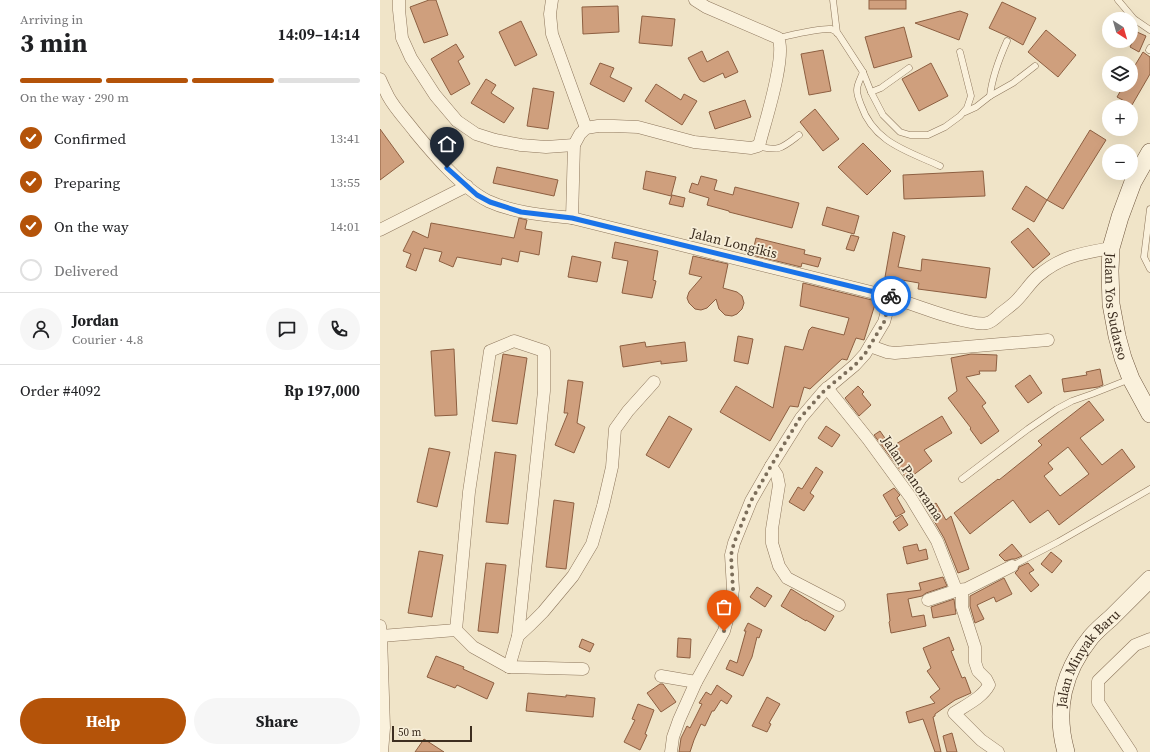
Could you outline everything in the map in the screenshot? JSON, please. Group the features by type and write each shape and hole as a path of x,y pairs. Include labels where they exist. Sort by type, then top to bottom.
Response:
{"main road":[{"name":"Jalan Yos Sudarso","path":"1150,152 1133,182 1120,216 1111,248 1110,272 1112,304 1117,336 1123,358 1131,379 1150,414"},
{"name":"Jalan Minyak Baru","path":"1066,752 1060,722 1061,698 1076,660 1092,636 1150,579"}],"street":[{"path":"552,0 550,14 552,34 586,128"},
{"path":"572,218 574,144 586,128 598,126 638,127 694,142 751,148 758,146 772,98 780,57 780,42 778,38 706,7 695,0"},
{"path":"400,1 399,10 402,38 411,58 435,95 457,121 476,134 495,140 521,145 546,147 574,144"},
{"name":"Jalan Longikis","path":"380,79 396,109 447,168 477,195 490,202 521,212 572,218 891,296 938,313 971,322 987,323 995,318 1015,302 1038,276 1054,264 1076,255 1111,248"},
{"path":"380,230 467,186"},
{"path":"671,752 673,737 679,720 696,682 724,631 731,606 733,589 731,555 734,543 751,501 800,418 827,388 855,365 865,354 884,322 891,296"},
{"path":"870,346 895,353 1048,340"},
{"path":"456,630 469,492 490,351 514,341 544,351 544,391 518,636 509,667"},
{"path":"518,636 543,612 573,576 592,544 612,467 615,429 628,411 654,382"},
{"name":"Jalan Panorama","path":"827,388 868,439 910,498 937,541 955,587 960,590 962,607 975,647 975,662 978,671 986,679 989,685 986,691 954,713 981,740 998,752"},
{"path":"771,466 777,475 779,484 772,529 772,543 779,566 787,578 840,605"},
{"path":"928,600 966,589 1012,566"},
{"path":"382,752 384,728 381,631 456,630 473,647 509,667 583,669"},
{"path":"1131,752 1098,702 1098,681 1135,645 1150,639"},
{"path":"660,676 696,682"}],"lane":[{"path":"833,0 837,33"},
{"path":"1118,0 1134,19 1150,30"},
{"path":"778,38 814,31 834,30 863,72 883,115 900,132 910,135 928,135 945,127 967,108 971,96 960,52"},
{"path":"990,96 991,86 997,65 1007,41"},
{"path":"962,113 976,107 990,96 1013,83 1035,66"},
{"path":"871,92 881,88 909,68"},
{"path":"863,72 857,90 863,110 872,125 883,138 896,146 940,166"},
{"path":"758,146 777,149 799,135"},
{"path":"1150,209 1144,257 1150,269"},
{"path":"962,479 1058,408 1072,401 1131,379"},
{"path":"1012,566 1058,542 1150,489"}],"building":[{"path":"429,0 436,0 448,35 424,43 410,7"},
{"path":"869,0 906,0 906,9 869,9"},
{"path":"1002,2 1036,18 1023,45 989,28"},
{"path":"618,6 619,32 583,34 582,7"},
{"path":"960,11 968,14 959,40 915,23"},
{"path":"642,16 675,19 672,46 639,43"},
{"path":"521,21 537,55 515,66 499,32"},
{"path":"904,27 912,57 874,68 865,37"},
{"path":"1046,30 1076,55 1058,77 1028,52"},
{"path":"1138,32 1146,36 1139,52 1132,48 1138,48"},
{"path":"456,44 464,57 458,61 470,84 451,95 431,59"},
{"path":"823,50 831,91 809,95 801,54"},
{"path":"702,51 707,62 728,51 738,72 725,78 723,73 704,82 700,80 688,58"},
{"path":"1143,52 1150,57 1150,74 1135,100 1123,100 1117,97 1120,92 1138,92 1138,60"},
{"path":"600,63 614,68 610,77 632,88 624,102 590,84"},
{"path":"931,63 948,96 919,111 902,79"},
{"path":"486,79 496,85 491,93 514,108 504,123 471,103"},
{"path":"656,84 681,100 684,94 697,101 682,125 645,101"},
{"path":"533,88 554,92 548,129 527,126"},
{"path":"745,100 751,117 715,129 709,112"},
{"path":"815,109 839,139 823,151 800,122"},
{"path":"380,129 404,162 380,180"},
{"path":"1090,130 1106,140 1102,144 1102,146 1063,209 1047,200"},
{"path":"863,143 891,171 867,195 838,167"},
{"path":"497,167 558,180 554,196 493,183"},
{"path":"646,171 676,177 671,196 643,189"},
{"path":"983,171 985,196 904,199 903,175"},
{"path":"701,176 717,180 714,190 733,195 735,187 799,203 792,228 707,205 709,198 689,192 692,183 698,185"},
{"path":"1026,186 1047,200 1034,222 1012,209"},
{"path":"672,195 685,198 683,207 669,204"},
{"path":"827,207 859,216 854,234 822,225"},
{"path":"519,218 527,220 525,229 542,232 539,255 520,251 518,262 502,258 501,265 457,257 453,267 439,261 442,252 424,248 416,271 406,267 411,254 403,251 413,231 428,238 431,223 514,238"},
{"path":"1028,228 1050,254 1033,268 1011,242"},
{"path":"893,232 905,236 898,267 921,271 922,259 990,268 986,298 918,289 919,283 885,277"},
{"path":"851,235 859,237 854,251 846,249"},
{"path":"756,238 805,250 804,254 821,258 818,267 802,263 801,267 752,255"},
{"path":"615,242 658,251 653,280 656,281 652,298 622,293 628,261 612,258"},
{"path":"572,256 601,262 597,282 568,277"},
{"path":"693,256 728,264 723,288 737,292 742,296 744,303 742,309 737,314 732,316 725,315 719,309 716,299 707,308 701,310 695,309 689,303 687,298 689,292 702,277 689,274"},
{"path":"803,283 876,301 864,340 856,338 847,360 842,359 810,389 804,387 798,407 790,406 770,441 720,412 736,386 773,408 785,346 803,350 809,330 812,327 844,335 849,318 800,306"},
{"path":"738,336 753,339 748,364 734,361"},
{"path":"645,342 646,347 685,342 687,361 661,364 661,361 623,367 620,346"},
{"path":"454,349 457,415 435,416 431,351"},
{"path":"503,354 527,358 517,424 492,421"},
{"path":"971,354 997,355 996,371 979,371 980,374 966,377 986,403 982,406 999,431 981,444 970,429 971,428 948,398 957,391 951,358"},
{"path":"1100,369 1103,385 1064,392 1062,379 1087,375 1086,372"},
{"path":"1030,375 1042,393 1028,403 1015,386"},
{"path":"568,380 583,382 577,423 585,427 574,453 555,445 568,413 564,413"},
{"path":"858,386 864,392 862,394 871,405 859,416 845,398"},
{"path":"1089,401 1104,420 1080,438 1102,465 1122,449 1135,467 1059,525 1048,510 1030,523 1013,500 970,534 954,513 998,479 999,480 1042,445 1038,441","holes":["1068,447 1089,474 1060,496 1044,476 1053,469 1048,463"]},
{"path":"669,416 692,429 669,468 646,455"},
{"path":"942,416 952,433 924,450 932,461 912,476 917,483 912,486 874,435 880,431 891,447"},
{"path":"826,426 840,435 832,447 818,438"},
{"path":"429,448 450,452 437,507 417,502"},
{"path":"495,452 516,455 508,524 486,522"},
{"path":"816,467 823,472 810,493 814,496 804,511 789,502 798,487 802,489"},
{"path":"894,488 900,495 897,498 905,512 896,517 883,495"},
{"path":"554,500 574,503 566,569 546,567"},
{"path":"936,503 946,520 951,516 969,569 958,573 944,538 927,509"},
{"path":"902,515 908,525 899,531 893,522"},
{"path":"917,544 919,551 926,549 928,559 907,564 903,547"},
{"path":"1012,544 1022,556 1005,561 999,555"},
{"path":"419,551 443,555 432,617 408,613"},
{"path":"1051,552 1062,561 1052,573 1041,564"},
{"path":"486,563 506,565 498,633 478,631"},
{"path":"1028,563 1034,570 1029,573 1039,585 1031,592 1015,573 1019,567"},
{"path":"943,577 947,586 926,593 922,596 908,599 912,617 924,615 926,626 891,633 887,594 921,590 919,583"},
{"path":"1004,578 1012,594 996,602 994,597 977,605 984,619 975,623 970,606 970,596"},
{"path":"757,587 772,596 765,607 750,597"},
{"path":"791,589 834,616 825,631 781,606"},
{"path":"954,599 956,614 933,618 931,607"},
{"path":"748,623 762,630 759,638 757,637 752,657 743,676 726,669 730,660 737,663 746,631 744,631"},
{"path":"949,637 954,650 951,651 962,678 965,677 971,693 955,700 933,717 941,752 935,752 923,719 909,723 906,712 935,703 930,697 940,689 927,671 931,668 923,648"},
{"path":"678,638 691,639 690,658 677,657"},
{"path":"582,639 594,644 590,652 579,647"},
{"path":"436,656 464,667 463,669 494,683 487,699 457,685 455,688 427,677"},
{"path":"660,684 663,684 676,702 661,712 647,693"},
{"path":"717,685 732,696 727,704 721,700 714,711 712,711 705,726 701,724 690,752 679,752 681,738 687,726 690,728 702,704 699,703 706,692 711,695"},
{"path":"528,693 595,698 593,717 526,711"},
{"path":"767,697 780,704 769,723 771,724 767,732 752,726"},
{"path":"638,704 654,710 645,734 647,735 640,750 624,742 635,720 632,719"},
{"path":"952,733 957,752 947,752 943,736"},
{"path":"424,739 444,752 415,752"}],"way so far":[{"path":"724,631 731,606 733,589 731,555 734,543 751,501 800,418 824,391 855,365 865,354 884,322 891,296"}],"route":[{"path":"447,168 477,195 490,202 521,212 572,218 891,296"}]}
